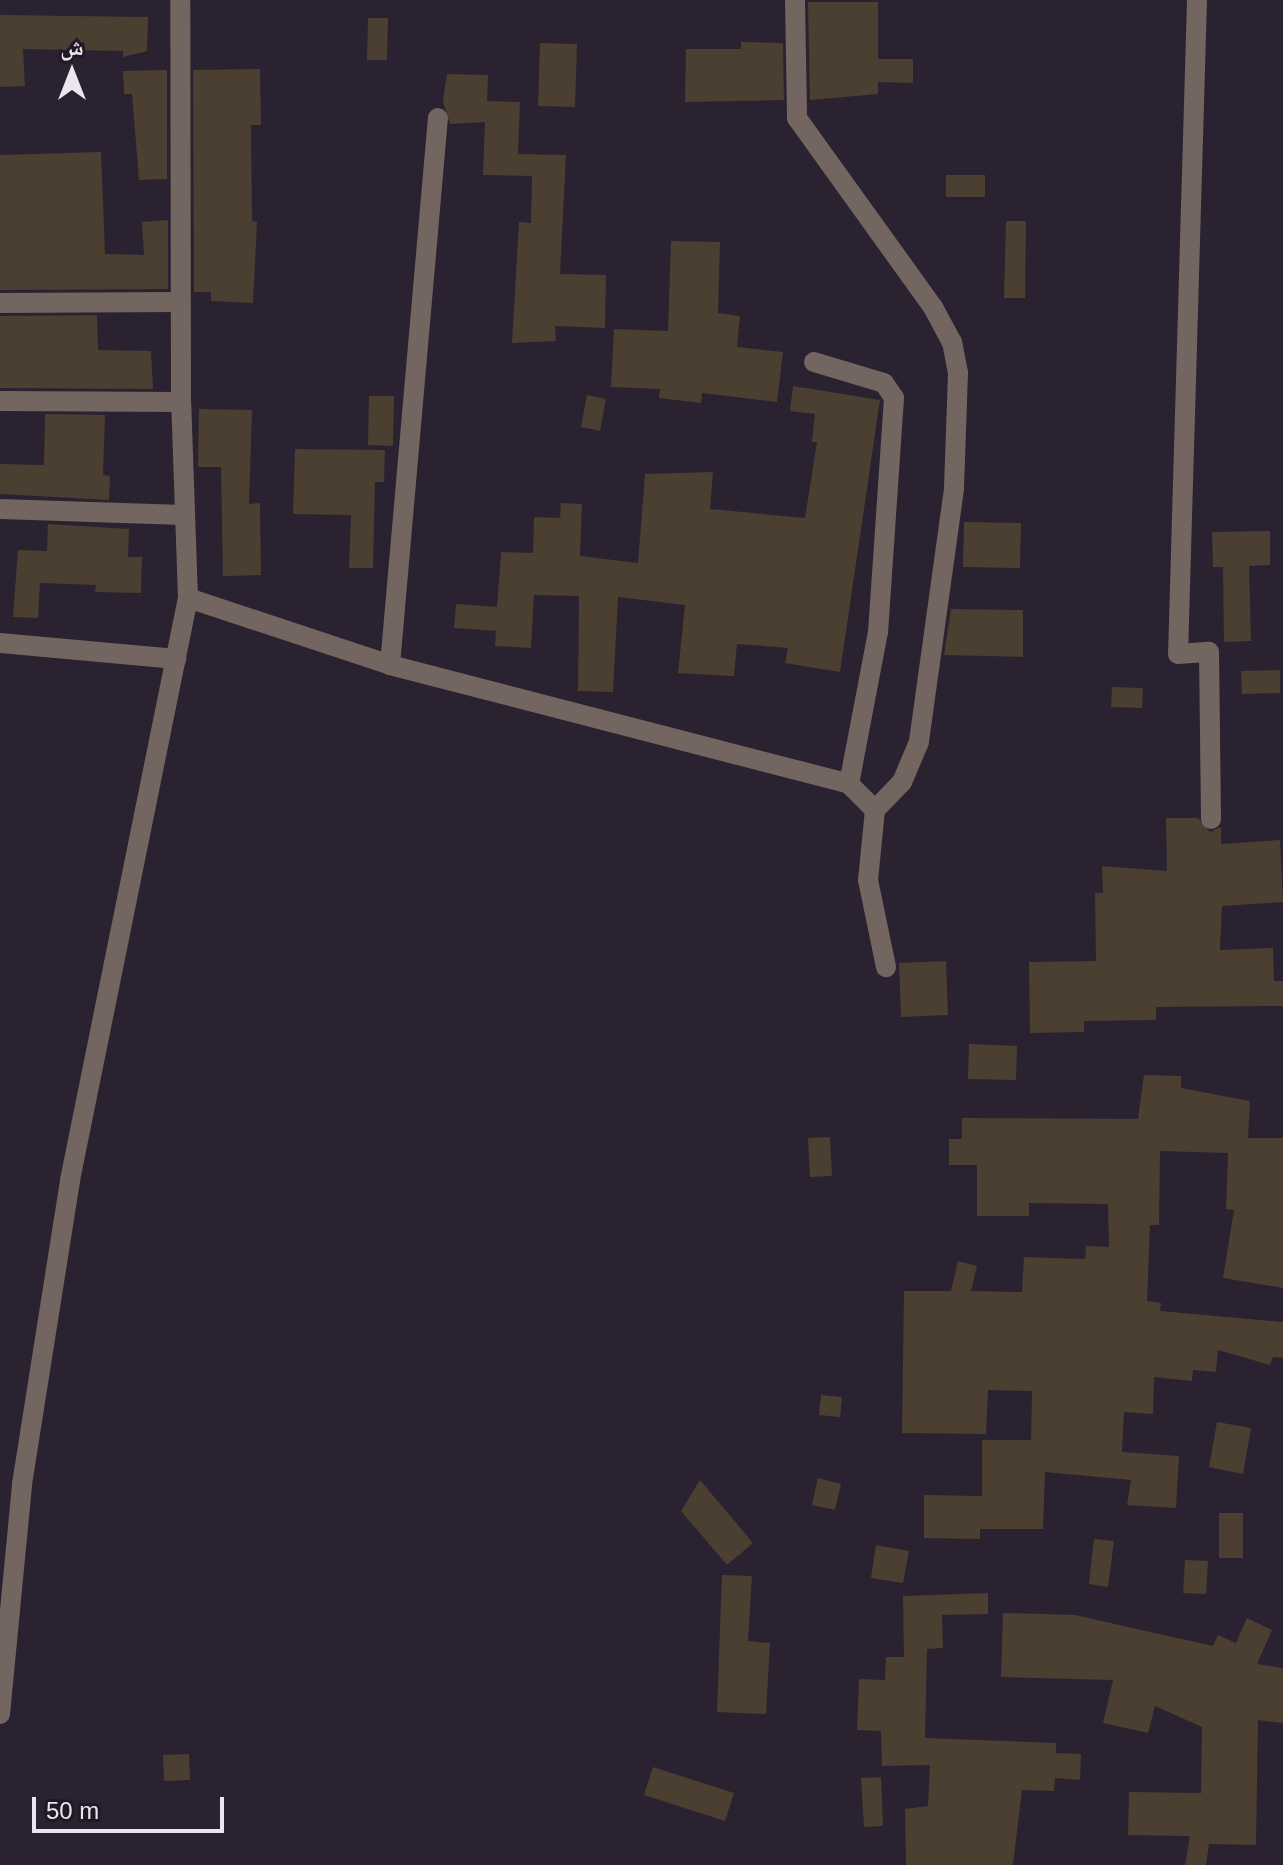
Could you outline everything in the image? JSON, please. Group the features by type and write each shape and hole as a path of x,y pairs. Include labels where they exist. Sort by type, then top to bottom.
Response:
{"street":[{"path":"0,1714 22,1484 70,1180 188,598 181,402 180,0"},
{"path":"795,0 797,118 933,307 952,342 958,373 954,489 919,742 902,782 875,810 868,880 886,967"},
{"path":"1197,0 1178,654 1209,652 1211,819"},
{"path":"390,665 438,118"},
{"path":"0,303 180,302"},
{"path":"814,362 884,383 894,398 878,632 849,784"},
{"path":"0,401 181,402"},
{"path":"0,509 183,515"},
{"path":"188,598 390,665 849,784 875,810"},
{"path":"0,643 176,659"}],"building":[{"path":"808,2 878,2 878,59 913,59 913,83 878,82 878,94 810,100"},
{"path":"0,15 148,17 147,51 123,57 123,51 23,49 25,86 0,87"},
{"path":"368,18 388,18 387,60 367,60"},
{"path":"741,42 783,43 784,100 685,102 686,49 741,49"},
{"path":"540,43 577,44 575,107 538,106"},
{"path":"260,69 261,125 251,125 252,221 257,222 253,303 211,301 211,292 194,292 193,70"},
{"path":"167,70 167,179 139,180 132,94 124,94 123,71"},
{"path":"447,74 488,75 487,101 520,102 518,154 566,155 560,274 606,275 605,328 555,326 556,341 512,343 519,222 531,223 532,176 483,175 485,122 450,124 443,101"},
{"path":"101,152 105,254 144,255 142,222 168,220 168,289 0,290 0,155"},
{"path":"946,175 985,175 985,197 946,197"},
{"path":"1006,221 1026,221 1025,298 1004,298"},
{"path":"671,241 720,242 718,313 740,316 737,347 783,352 777,402 702,393 701,403 659,398 660,389 611,387 614,329 668,331"},
{"path":"97,315 98,350 151,351 153,389 0,388 0,316"},
{"path":"793,386 880,400 840,672 785,663 788,648 737,644 734,676 678,673 685,605 618,597 613,692 578,691 579,596 534,595 531,648 495,646 496,631 454,628 456,604 497,607 501,552 533,553 534,517 560,518 561,503 582,504 580,556 638,563 645,474 713,472 710,509 805,518 817,442 812,442 815,414 790,411"},
{"path":"587,395 606,399 600,431 581,427"},
{"path":"369,396 394,396 393,446 368,445"},
{"path":"199,409 252,410 249,504 260,503 261,575 223,576 221,467 198,467"},
{"path":"45,414 105,415 103,475 110,476 109,500 0,494 0,464 44,465"},
{"path":"295,449 385,450 384,482 375,482 373,568 349,568 351,515 293,514"},
{"path":"964,522 1021,523 1020,568 963,567"},
{"path":"48,524 129,529 128,557 142,557 141,593 95,592 96,585 40,583 38,618 13,617 18,550 47,551"},
{"path":"1270,531 1270,565 1249,566 1251,641 1224,642 1223,567 1213,567 1212,532"},
{"path":"951,609 1023,610 1023,657 944,655"},
{"path":"1280,670 1280,693 1242,694 1241,671"},
{"path":"1112,687 1143,688 1142,708 1111,707"},
{"path":"1166,818 1198,818 1210,832 1221,827 1221,844 1280,840 1283,902 1222,906 1220,950 1273,948 1274,981 1283,981 1283,1006 1156,1007 1156,1020 1084,1021 1084,1032 1030,1033 1029,962 1096,961 1095,893 1103,893 1102,866 1167,871"},
{"path":"946,961 948,1015 901,1017 899,963"},
{"path":"969,1044 1017,1046 1016,1080 968,1079"},
{"path":"1144,1075 1181,1076 1181,1088 1250,1101 1248,1138 1283,1138 1283,1288 1223,1278 1234,1210 1226,1209 1228,1153 1160,1151 1159,1225 1150,1225 1147,1301 1161,1303 1160,1311 1283,1322 1283,1358 1273,1357 1270,1365 1218,1350 1216,1372 1193,1370 1192,1381 1154,1377 1153,1414 1124,1412 1122,1452 1179,1456 1176,1508 1127,1505 1131,1480 1045,1472 1043,1529 980,1529 980,1539 924,1538 924,1495 982,1496 982,1440 1031,1440 1032,1391 988,1390 986,1434 902,1433 904,1291 951,1291 958,1261 977,1266 971,1291 1022,1292 1024,1257 1085,1259 1086,1246 1109,1247 1108,1204 1029,1203 1029,1216 977,1216 977,1165 949,1165 949,1139 962,1139 962,1118 1138,1119"},
{"path":"830,1137 832,1176 810,1177 808,1138"},
{"path":"821,1395 842,1397 840,1417 819,1415"},
{"path":"1217,1422 1251,1428 1243,1474 1209,1467"},
{"path":"818,1478 841,1484 835,1510 812,1505"},
{"path":"700,1480 753,1543 727,1565 681,1511"},
{"path":"1219,1513 1243,1513 1243,1558 1219,1558"},
{"path":"1094,1539 1114,1541 1108,1587 1089,1584"},
{"path":"876,1545 909,1551 903,1583 871,1578"},
{"path":"1185,1560 1208,1561 1206,1594 1183,1593"},
{"path":"722,1575 752,1576 748,1641 770,1643 766,1714 717,1712"},
{"path":"988,1593 988,1614 942,1615 943,1648 927,1649 925,1738 1056,1743 1056,1753 1081,1754 1080,1780 1055,1778 1054,1791 1022,1790 1013,1865 906,1865 905,1809 928,1806 930,1765 882,1766 881,1731 857,1730 859,1679 885,1680 886,1657 904,1657 903,1596"},
{"path":"1003,1613 1075,1615 1213,1646 1218,1635 1236,1643 1247,1618 1272,1630 1257,1664 1283,1668 1283,1723 1258,1720 1256,1845 1209,1844 1206,1865 1185,1865 1190,1836 1128,1835 1129,1792 1201,1793 1202,1727 1155,1706 1148,1733 1103,1723 1113,1680 1001,1677"},
{"path":"189,1754 190,1780 164,1781 163,1755"},
{"path":"653,1767 734,1793 725,1821 644,1795"},
{"path":"881,1777 883,1826 864,1827 861,1778"}]}
